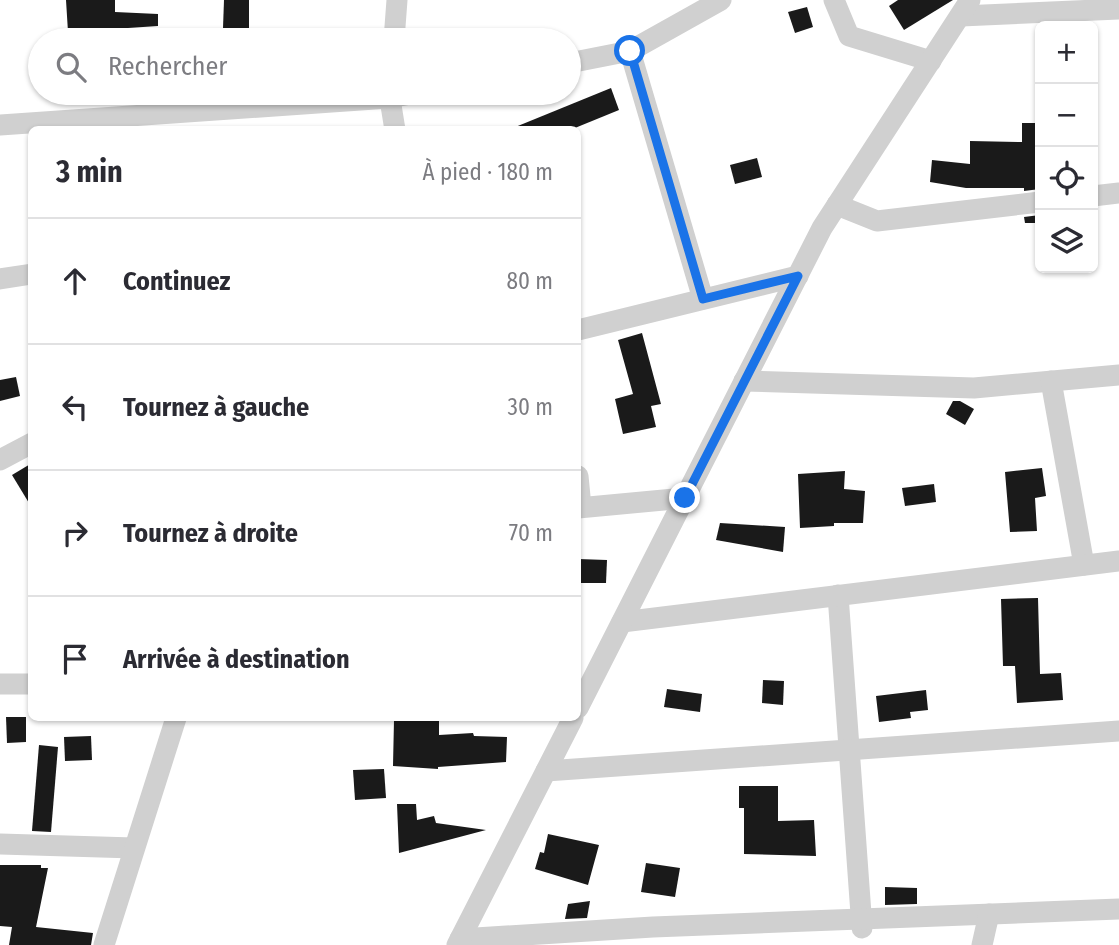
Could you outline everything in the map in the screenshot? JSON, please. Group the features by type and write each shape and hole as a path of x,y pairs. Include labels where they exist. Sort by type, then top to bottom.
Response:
{"street":[{"path":"395,28 397,0"},
{"path":"581,61 630,51 721,0"},
{"path":"834,0 849,36 931,61"},
{"path":"584,681 622,622 822,228 966,8 1119,9"},
{"path":"630,51 703,299"},
{"path":"0,125 35,126 275,105"},
{"path":"391,105 394,126"},
{"path":"1098,195 1119,193"},
{"path":"837,205 877,221 1035,203"},
{"path":"0,279 28,275"},
{"path":"581,329 798,276"},
{"path":"744,381 974,388 1119,375"},
{"path":"1051,381 1084,565"},
{"path":"0,460 28,445"},
{"path":"581,507 685,498"},
{"path":"622,622 1119,561"},
{"path":"838,595 862,923"},
{"path":"0,684 28,684"},
{"path":"104,945 175,721"},
{"path":"571,721 458,942 650,936 989,914 1119,909"},
{"path":"546,771 1119,731"},
{"path":"0,844 134,848"},
{"path":"982,945 989,914"}],"building":[{"path":"66,0 115,0 115,12 158,14 158,26 68,28"},
{"path":"224,0 249,0 249,28 223,28"},
{"path":"898,0 953,0 904,30 889,6"},
{"path":"807,7 813,27 795,33 788,12"},
{"path":"611,88 619,110 580,126 518,126 569,105 581,105 581,100"},
{"path":"1022,123 1035,123 1035,190 966,188 930,182 932,160 970,164 970,141 1022,142"},
{"path":"757,158 762,177 735,184 730,165"},
{"path":"1035,216 1035,223 1025,223 1024,217"},
{"path":"642,333 661,404 651,406 656,427 623,434 615,399 633,394 618,340"},
{"path":"16,377 20,396 0,401 0,380"},
{"path":"953,401 960,401 974,409 965,425 946,414"},
{"path":"28,465 28,501 12,475"},
{"path":"1042,468 1046,496 1035,498 1037,531 1010,532 1005,472"},
{"path":"845,471 844,489 865,491 863,523 834,523 834,526 800,528 798,474"},
{"path":"934,484 936,502 905,506 902,488"},
{"path":"720,523 785,527 783,552 716,540"},
{"path":"581,559 607,560 606,583 581,583"},
{"path":"1038,598 1040,674 1061,673 1063,700 1017,703 1015,666 1003,666 1001,599"},
{"path":"763,680 784,681 783,705 762,703"},
{"path":"667,689 702,694 700,712 664,707"},
{"path":"926,690 928,710 910,712 911,718 879,722 876,696"},
{"path":"6,717 26,717 26,742 7,743"},
{"path":"394,721 439,721 439,735 473,733 474,736 507,737 506,762 438,769 393,766"},
{"path":"91,736 92,760 65,761 64,737"},
{"path":"39,745 58,747 51,832 32,831"},
{"path":"384,769 386,798 355,800 353,770"},
{"path":"739,786 778,786 778,821 814,820 816,856 744,854 744,808 739,808"},
{"path":"397,804 416,804 417,820 434,816 436,823 486,830 399,853"},
{"path":"548,834 599,845 588,885 535,869 540,852 544,853"},
{"path":"646,863 680,868 675,897 641,892"},
{"path":"0,865 41,865 41,868 48,868 36,927 93,933 91,945 9,945 12,927 0,926"},
{"path":"885,887 917,888 917,904 885,905"},
{"path":"590,901 587,918 565,919 568,904"}],"route":[{"path":"630,51 703,299 798,276 685,498"}]}
